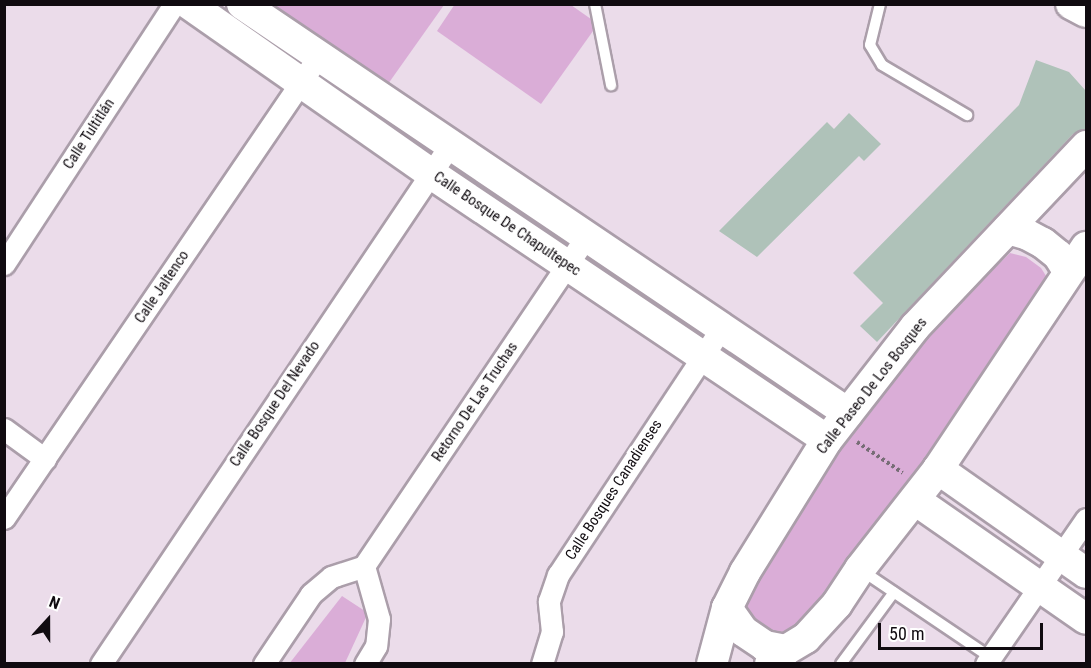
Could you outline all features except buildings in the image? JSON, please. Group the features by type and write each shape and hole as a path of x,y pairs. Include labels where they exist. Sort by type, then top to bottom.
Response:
{"street":[{"name":"Calle Tultitlán","path":"4,264 174,4"},
{"name":"Calle Bosque De Chapultepec","path":"189,4 430,173 701,356 837,427"},
{"path":"242,4 721,328 837,427"},
{"path":"1071,4 1086,12"},
{"name":"Calle Jaltenco","path":"4,518 318,57"},
{"name":"Calle Bosque Del Nevado","path":"101,663 450,145"},
{"name":"Calle Paseo De Los Bosques","path":"712,663 727,608 745,572 837,427 915,327 1086,146"},
{"path":"1008,230 1026,234 1043,243 1058,255 1068,271"},
{"name":"Retorno De Las Truchas","path":"364,566 586,237"},
{"path":"727,608 743,631 765,646 775,660 807,638 837,604 860,570 926,486 1086,247"},
{"name":"Calle Bosques Canadienses","path":"542,663 552,632 549,601 558,575 721,328"},
{"path":"4,429 45,459"},
{"path":"926,486 1061,556 1086,573"},
{"path":"926,486 1039,586 1086,619"},
{"path":"988,660 1086,519"},
{"path":"264,663 311,594 331,577 364,566 379,619 376,646 365,663"}],"lane":[{"path":"595,4 611,85"},
{"path":"880,4 870,45 882,65 967,115"},
{"path":"860,570 988,660"},
{"path":"841,663 894,592"}],"path":[{"path":"837,427 926,486"}],"shaded area":[{"path":"455,4 571,5 598,24 541,104 437,31"},
{"path":"269,5 444,5 388,84"},
{"path":"1010,253 1026,257 1041,268 1048,279 1050,291 796,637 747,630 734,583 924,336"},
{"path":"342,596 368,613 345,663 289,664"}]}
